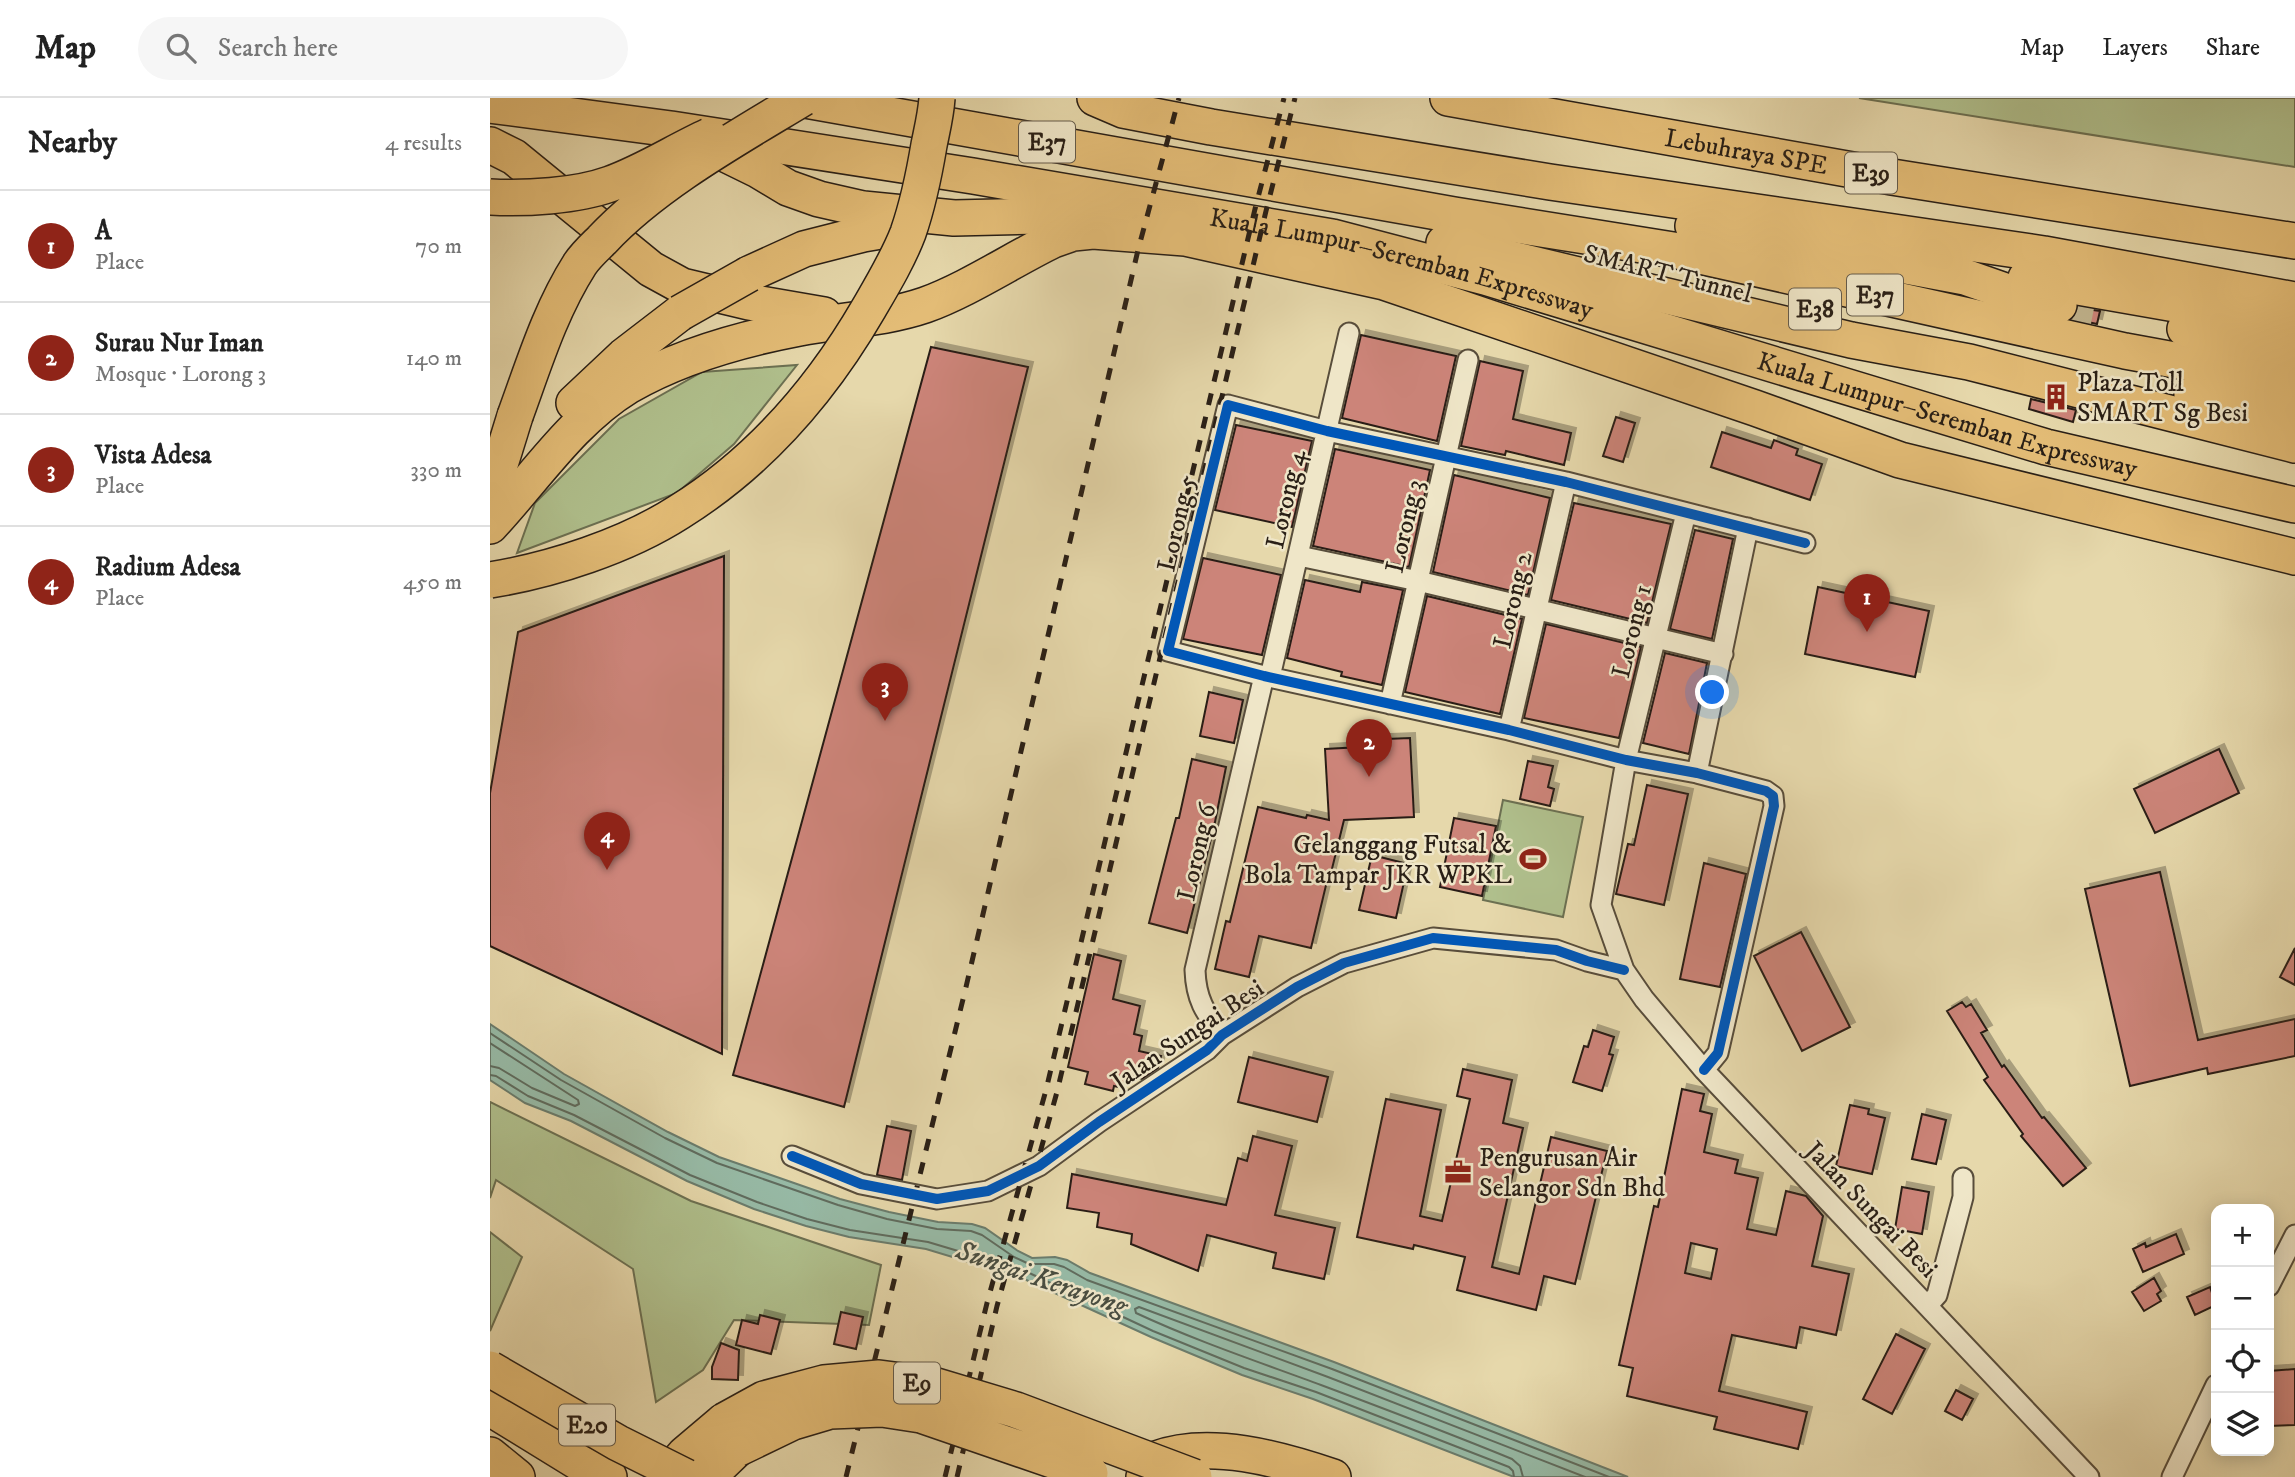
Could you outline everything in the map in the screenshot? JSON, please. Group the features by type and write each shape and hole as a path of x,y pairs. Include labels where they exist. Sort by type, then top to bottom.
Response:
{"highway":[{"path":"490,197 562,193 609,184 750,116 795,98"},
{"name":"Kuala Lumpur–Seremban Expressway","path":"795,98 1454,215 1673,250 2125,351 2295,382"},
{"path":"490,497 515,416 552,314 582,261 619,222 652,196 731,141 803,98"},
{"path":"490,580 523,575 573,560 677,514 750,459 793,416 844,351 887,278 907,235 921,191 937,98"},
{"path":"1065,98 1125,127 1238,150 1418,178 1965,277 2025,298 2059,305"},
{"path":"1095,98 1123,110 1211,127 1550,182 2044,254 2295,300"},
{"name":"Lebuhraya SPE","path":"1448,98 1892,177 2295,241"},
{"name":"Lebuhraya SPE","path":"1516,98 1893,165 2295,229"},
{"name":"Kuala Lumpur–Seremban Expressway","path":"490,105 671,129 1332,237 1485,277 2046,447 2295,505"},
{"path":"671,129 758,170 788,188 819,199 863,209 954,218 1042,216 1088,219 1295,246 1332,237"},
{"path":"490,145 514,157 651,269 682,286 800,312 863,319"},
{"name":"SMART Tunnel","path":"1454,215 1675,278 2179,392 2295,415"},
{"path":"490,511 498,493 564,411 624,356 680,313 749,274 804,249 863,234 954,218"},
{"name":"SMART Tunnel","path":"1269,227 1328,219 1464,246 1851,340 1969,362 2295,445"},
{"path":"490,526 546,458 592,414 628,387 685,360 731,343 926,305 1053,240 1073,233 1093,231 1185,238 1410,290 1786,418 1900,460 2295,557"},
{"path":"1965,277 2022,278 2052,282 2295,325"},
{"path":"2099,313 2295,350"},
{"name":"SMART Tunnel","path":"1851,340 1912,372 2295,469"},
{"path":"1786,418 1904,437 2295,532"},
{"name":"E20","path":"490,1369 618,1443 686,1477"},
{"name":"E9","path":"665,1477 685,1454 724,1420 764,1399 824,1383 879,1378 933,1385 1016,1410 1194,1477"},
{"name":"E20","path":"490,1408 578,1462 609,1477"},
{"name":"E9","path":"708,1477 737,1449 793,1422 830,1411 882,1409 920,1415 1101,1477"},
{"path":"1144,1477 1156,1459 1193,1450 1223,1450 1333,1477"},
{"path":"490,1455 517,1477"}],"street":[{"name":"Lorong 4","path":"1267,676 1299,556 1349,333"},
{"name":"Lorong 3","path":"1390,704 1468,360"},
{"name":"Lorong 5","path":"1267,676 1168,651 1227,405 1327,431"},
{"path":"1327,431 1566,482 1805,543"},
{"name":"Lorong 2","path":"1509,730 1566,482"},
{"name":"Lorong 1","path":"1626,760 1686,513"},
{"path":"1697,773 1748,528"},
{"path":"1299,556 1418,581 1723,654"},
{"path":"1267,676 1509,730 1626,760 1697,773 1766,791 1773,796 1774,806 1718,1053 1704,1070"},
{"name":"Lorong 6","path":"1222,1035 1202,1007 1196,989 1195,970 1267,676"},
{"name":"Jalan Sungai Besi","path":"1626,760 1601,905 1624,970 1644,999 1704,1070 2090,1477"},
{"name":"Jalan Sungai Besi","path":"792,1156 861,1184 937,1199 988,1191 1039,1166 1207,1050 1222,1035 1297,988 1344,963 1433,938 1556,950 1624,970"},
{"path":"1928,1306 1937,1295 1962,1197 1963,1178"},
{"path":"2274,1276 2295,1235"},
{"path":"2172,1477 2212,1393"}],"shaded area":[{"path":"1859,98 2295,98 2295,167"},
{"path":"797,365 734,444 677,493 517,553 535,503 619,419 702,372"},
{"name":"Gelanggang Futsal & Bola Tampar JKR WPKL","path":"1503,800 1583,817 1563,917 1483,900"},
{"path":"490,1102 691,1201 881,1265 869,1325 734,1320 703,1370 656,1402 633,1269 496,1180 490,1198"},
{"path":"490,1232 522,1257 490,1331"}],"water":[{"name":"Sungai Kerayong","path":"490,1024 564,1074 719,1157 840,1199 938,1222 972,1224 985,1228 1032,1258 1055,1257 1067,1260 1090,1273 1334,1362 1628,1477 1514,1477 1313,1399 1242,1375 1022,1278 926,1249 849,1237 754,1209 687,1181 571,1121 525,1103 490,1080"}],"building":[{"path":"2079,308 2100,311 2097,324 2074,319"},
{"path":"1361,335 1456,356 1437,441 1342,418"},
{"path":"931,347 1028,367 844,1107 733,1075"},
{"path":"1480,361 1523,371 1513,419 1571,433 1564,465 1506,451 1505,455 1461,446"},
{"path":"2031,399 2076,410 2073,422 2029,409"},
{"path":"1616,417 1635,423 1623,462 1603,456"},
{"path":"1236,425 1312,441 1292,527 1215,510"},
{"path":"1722,432 1771,448 1774,440 1798,449 1796,455 1822,464 1810,500 1711,467"},
{"path":"1335,449 1430,470 1409,567 1313,546"},
{"path":"1454,475 1550,498 1528,595 1433,572"},
{"path":"1574,503 1671,524 1647,623 1551,600"},
{"path":"1695,530 1733,539 1712,639 1670,629"},
{"path":"724,556 722,1054 490,946 490,793 518,632"},
{"path":"1203,558 1281,575 1262,655 1183,639"},
{"path":"1305,580 1360,592 1362,582 1403,590 1382,685 1341,676 1342,672 1287,658"},
{"path":"1818,587 1929,611 1915,677 1805,654"},
{"path":"1427,596 1522,619 1500,714 1405,692"},
{"path":"1546,624 1641,647 1619,738 1524,718"},
{"path":"1665,653 1707,663 1689,754 1643,743"},
{"path":"1209,692 1243,700 1234,743 1200,736"},
{"path":"1410,738 1414,817 1344,820 1311,948 1259,936 1249,977 1215,969 1226,921 1230,922 1258,807 1306,818 1307,815 1329,820 1325,749 1361,747 1361,740"},
{"path":"2219,749 2239,793 2155,833 2134,789"},
{"path":"1192,759 1226,767 1187,933 1149,923 1176,818 1179,818"},
{"path":"1528,761 1553,766 1548,787 1554,789 1550,806 1520,799"},
{"path":"1647,785 1688,794 1664,905 1616,894 1628,844 1634,845"},
{"path":"1454,818 1496,826 1482,896 1440,887"},
{"path":"1372,855 1408,864 1396,918 1359,910"},
{"path":"1704,863 1746,874 1720,987 1680,979"},
{"path":"2160,872 2198,1040 2295,1019 2295,1056 2208,1074 2207,1068 2130,1086 2085,889"},
{"path":"1801,932 1850,1027 1802,1051 1754,956"},
{"path":"2295,948 2295,985 2280,977"},
{"path":"1094,954 1121,961 1113,999 1140,1006 1134,1034 1142,1036 1139,1051 1161,1056 1158,1068 1142,1079 1127,1075 1123,1088 1114,1086 1113,1091 1085,1084 1088,1072 1068,1067"},
{"path":"1962,1002 1966,1007 1971,1004 1987,1030 1981,1033 2002,1067 2004,1065 2042,1118 2044,1117 2086,1168 2063,1186 2021,1136 2023,1134 1984,1080 1988,1077 1947,1011"},
{"path":"1593,1030 1614,1037 1609,1054 1613,1055 1602,1091 1573,1082 1584,1046 1588,1047"},
{"path":"1249,1057 1328,1077 1317,1122 1238,1102"},
{"path":"1463,1069 1512,1080 1503,1123 1523,1128 1492,1267 1519,1274 1551,1137 1607,1151 1575,1284 1544,1276 1536,1310 1457,1290 1465,1257 1414,1245 1413,1249 1357,1237 1386,1099 1441,1110 1420,1216 1442,1221 1470,1099 1457,1096"},
{"path":"1682,1089 1704,1094 1700,1111 1712,1114 1704,1152 1738,1160 1735,1173 1758,1178 1747,1229 1776,1235 1786,1191 1806,1196 1823,1216 1812,1266 1849,1274 1836,1335 1800,1327 1796,1348 1732,1335 1719,1391 1807,1412 1798,1449 1714,1429 1717,1417 1627,1396 1633,1368 1619,1365 1654,1206 1658,1207","holes":["1691,1243 1717,1249 1711,1279 1685,1273"]},
{"path":"1850,1105 1869,1109 1868,1114 1885,1118 1872,1174 1836,1166"},
{"path":"1922,1114 1946,1120 1936,1164 1912,1159"},
{"path":"887,1126 911,1131 902,1180 877,1175"},
{"path":"1253,1136 1292,1146 1275,1215 1335,1228 1324,1279 1273,1268 1276,1253 1207,1235 1198,1271 1131,1244 1132,1234 1097,1227 1099,1213 1067,1208 1072,1174 1226,1205 1238,1158 1247,1161"},
{"path":"1902,1187 1929,1192 1922,1234 1895,1229"},
{"path":"2176,1234 2184,1254 2143,1272 2133,1249 2145,1243 2146,1247"},
{"path":"2154,1278 2161,1291 2157,1294 2161,1301 2144,1311 2132,1292"},
{"path":"2210,1287 2211,1307 2195,1315 2187,1297"},
{"path":"841,1312 863,1317 856,1349 834,1344"},
{"path":"760,1315 780,1320 771,1354 736,1345 742,1320 758,1324"},
{"path":"1896,1334 1925,1349 1892,1414 1863,1399"},
{"path":"721,1343 739,1350 738,1380 712,1379 712,1367"},
{"path":"2295,1369 2295,1425 2274,1426 2274,1371"},
{"path":"1956,1390 1973,1399 1962,1420 1945,1411"}],"tunnel":[{"path":"2059,305 2099,313"}],"railway":[{"path":"846,1477 966,987 1138,250 1179,98"},
{"path":"945,1477 987,1303 1046,1090 1255,209 1284,98"},
{"path":"957,1477 997,1306 1057,1092 1295,98"}],"cycle path":[{"path":"1704,1070 1718,1053 1774,806 1773,796 1766,791 1697,773 1626,760 1168,651 1228,405 1327,431 1566,482 1805,543"},
{"path":"792,1156 861,1184 937,1199 988,1191 1039,1166 1099,1122 1207,1050 1222,1035 1297,987 1344,963 1433,938 1556,950 1624,970"}],"place":[{"name":"Plaza Toll SMART Sg Besi","path":"2056,397"},
{"name":"A","path":"1867,632"},
{"name":"Vista Adesa","path":"885,721"},
{"name":"Surau Nur Iman","path":"1369,777"},
{"name":"Gelanggang Futsal & Bola Tampar JKR WPKL","path":"1533,859"},
{"name":"Radium Adesa","path":"607,870"},
{"name":"Pengurusan Air Selangor Sdn Bhd","path":"1458,1172"}]}
